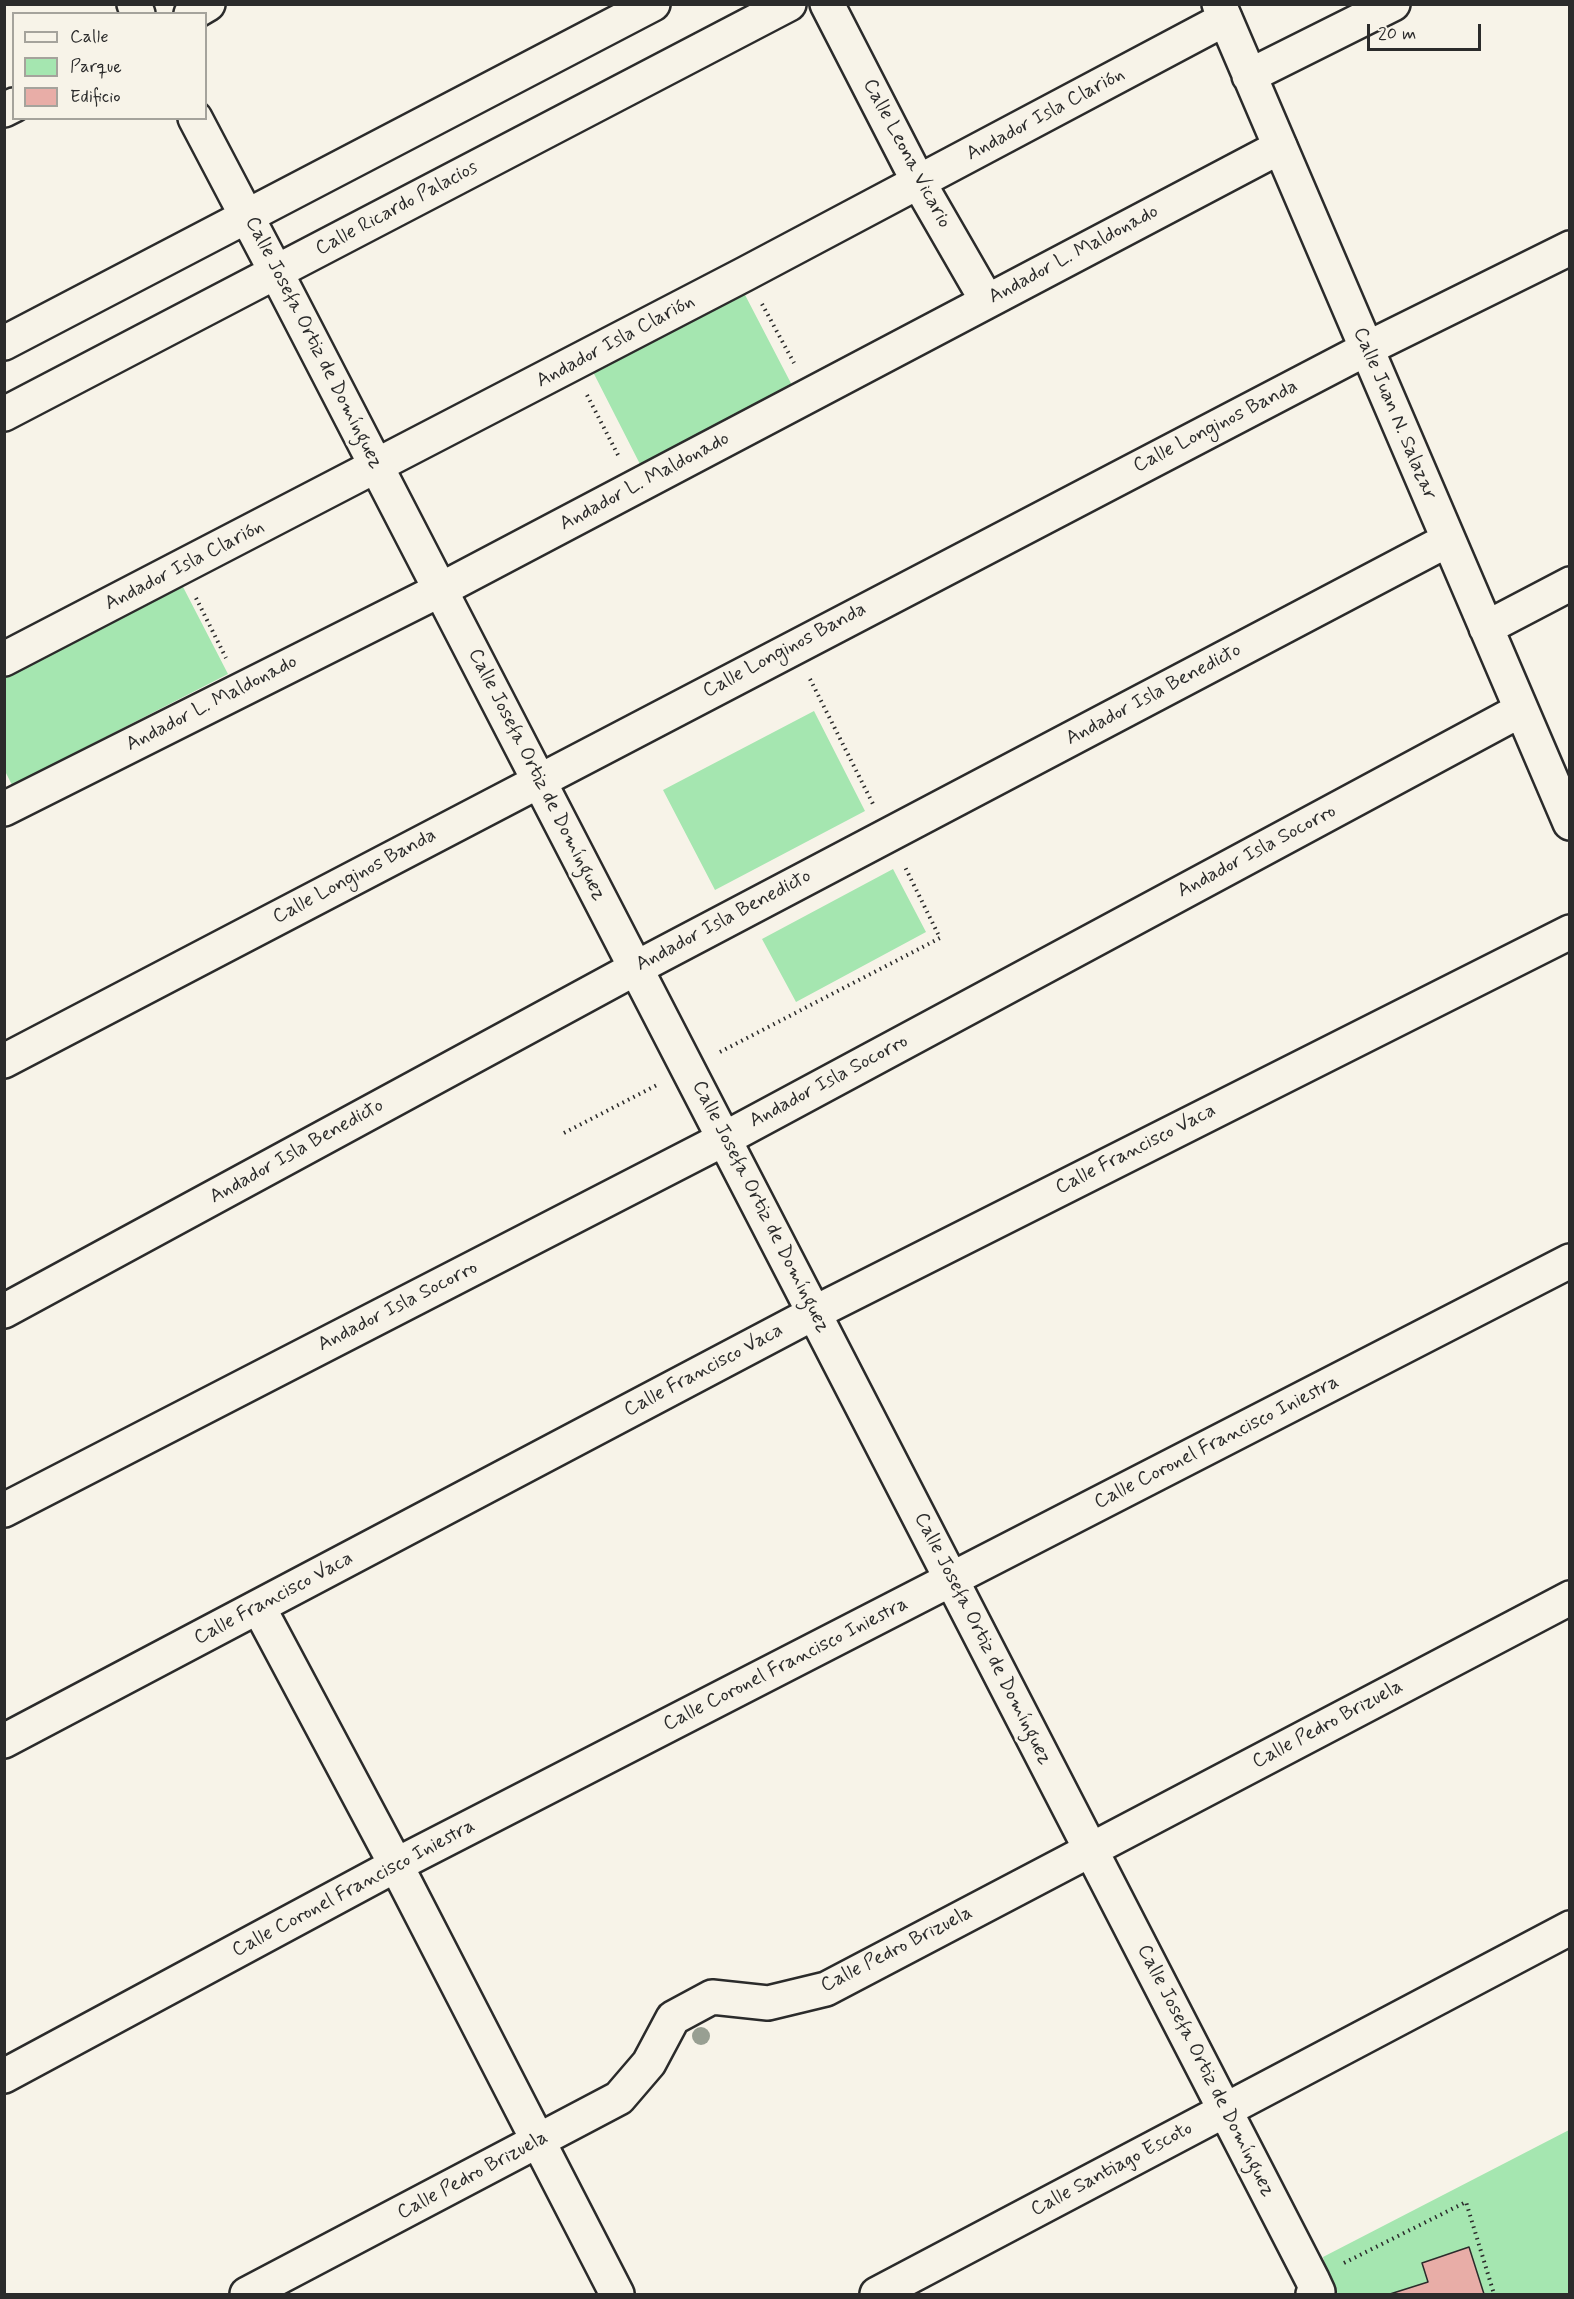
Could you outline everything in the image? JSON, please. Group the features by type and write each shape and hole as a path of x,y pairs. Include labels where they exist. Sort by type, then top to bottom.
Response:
{"street":[{"path":"194,12 208,4"},
{"path":"4,343 653,4"},
{"name":"Calle Ricardo Palacios","path":"4,414 789,4"},
{"name":"Calle Leona Vicario","path":"827,4 919,183 987,301"},
{"path":"1249,76 1394,4"},
{"name":"Andador Isla Clarión","path":"4,659 377,467 919,183 1222,12"},
{"name":"Calle Juan N. Salazar","path":"1222,12 1569,823"},
{"name":"Calle Josefa Ortiz de Domínguez","path":"196,120 1225,2110 1312,2287"},
{"name":"Andador L. Maldonado","path":"4,808 440,590 1280,147"},
{"name":"Calle Longinos Banda","path":"4,1061 1366,348 1569,248"},
{"name":"Andador Isla Benedicto","path":"4,1311 636,968 1448,540"},
{"path":"1486,628 1569,584"},
{"name":"Andador Isla Socorro","path":"4,1510 724,1138 1521,710"},
{"name":"Calle Francisco Vaca","path":"4,1741 259,1608 814,1312 1569,932"},
{"name":"Calle Coronel Francisco Iniestra","path":"4,2076 396,1865 1569,1261"},
{"name":"Calle Pedro Brizuela","path":"247,2295 619,2098 649,2063 674,2018 712,1997 768,2003 826,1989 1569,1598"},
{"path":"259,1608 396,1865 617,2295"},
{"name":"Calle Santiago Escoto","path":"877,2295 1569,1928"}],"path":[{"path":"745,274 811,394"},
{"path":"572,364 635,487"},
{"path":"180,568 242,689"},
{"path":"564,1133 940,938 794,646"},
{"path":"1312,2287 1466,2202 1494,2295"}],"green space":[{"path":"743,291 795,391 643,470 592,370"},
{"path":"182,585 228,674 12,785 5,771 5,677"},
{"path":"814,711 865,811 715,890 663,790"},
{"path":"893,869 926,932 796,1002 762,939"},
{"path":"1569,2130 1569,2294 1333,2294 1323,2257"}],"building":[{"path":"1469,2247 1484,2294 1390,2294 1428,2282 1422,2263"}]}
